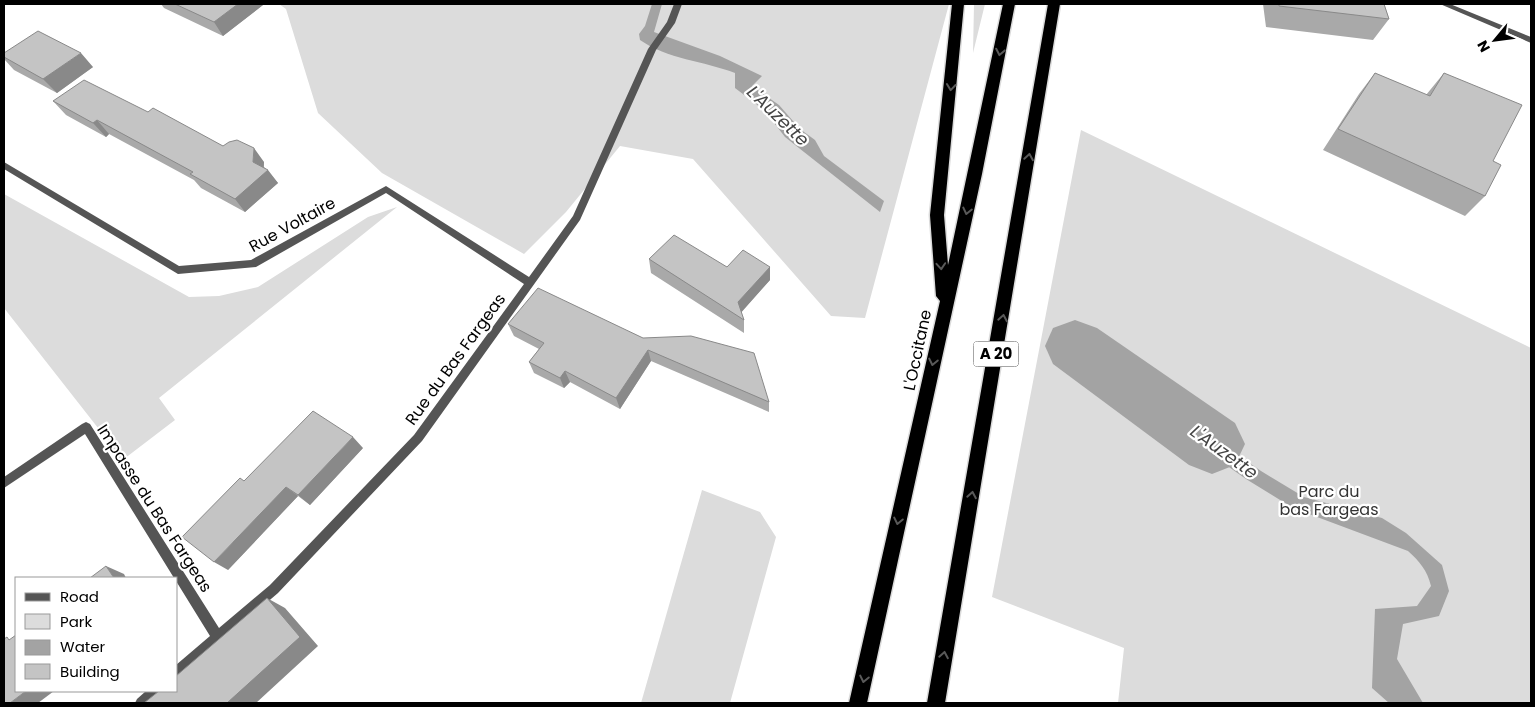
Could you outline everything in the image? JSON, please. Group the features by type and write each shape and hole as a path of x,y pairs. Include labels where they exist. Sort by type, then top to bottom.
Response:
{"highway":[{"path":"944,314 938,215 958,4"},
{"name":"L'Occitane","path":"858,703 944,314 1009,4"},
{"name":"A 20","path":"936,703 1054,4"}],"street":[{"name":"Rue du Bas Fargeas","path":"178,671 274,589 418,438 576,218 652,48 671,23 678,4"},
{"path":"1444,4 1531,40"},
{"name":"Rue Voltaire","path":"4,165 178,270 253,264 386,189 531,283"},
{"name":"Impasse du Bas Fargeas","path":"4,483 86,427 218,637"},
{"path":"141,703 155,692"}],"green space":[{"path":"279,4 949,4 865,318 831,316 693,159 620,146 566,212 524,254 382,173 318,113 286,9"},
{"path":"974,4 985,4 973,53"},
{"name":"Parc du bas Fargeas","path":"1081,130 1531,348 1531,703 1118,703 1124,648 992,597"},
{"path":"4,194 189,297 219,296 258,287 368,217 397,207 159,398 175,420 120,462 109,442 4,308"},
{"path":"702,490 760,512 776,537 730,703 641,703"}],"water":[{"path":"652,4 662,4 654,32 720,56 762,76 752,86 779,105 800,129 815,140 824,156 884,201 880,212 785,137 764,110 735,88 735,73 674,56 640,40 639,34 645,26"},
{"path":"1143,389 1261,471 1304,497 1382,518 1406,533 1442,565 1449,591 1439,616 1403,624 1397,659 1423,703 1389,703 1372,688 1375,609 1417,606 1431,586 1425,571 1416,559 1408,551 1293,508 1246,479 1145,408"}],"building":[{"path":"175,4 238,4 214,22"},
{"path":"1279,4 1384,4 1389,19 1279,6"},
{"path":"38,31 81,53 43,79 4,57 4,53"},
{"path":"1375,73 1430,96 1444,73 1522,105 1493,161 1501,165 1485,196 1338,129"},
{"path":"84,80 148,112 153,108 223,146 237,140 254,148 253,162 268,170 235,199 190,174 193,172 97,120 93,123 53,101"},
{"path":"674,235 727,267 743,250 770,267 738,302 744,320 649,259"},
{"path":"538,288 643,338 691,336 754,353 769,402 648,350 616,398 565,371 560,378 529,362 544,343 508,324"},
{"path":"313,411 353,437 298,495 286,487 214,562 182,537 240,478 244,481"},
{"path":"106,566 113,577 91,577"},
{"path":"267,598 300,637 227,703 144,703 158,692 178,692 178,674"},
{"path":"15,636 15,692 25,692 10,703 4,703 4,639 7,637 9,640"}],"waterway":[{"name":"L'Auzette","path":"1075,346 1212,444"}]}
